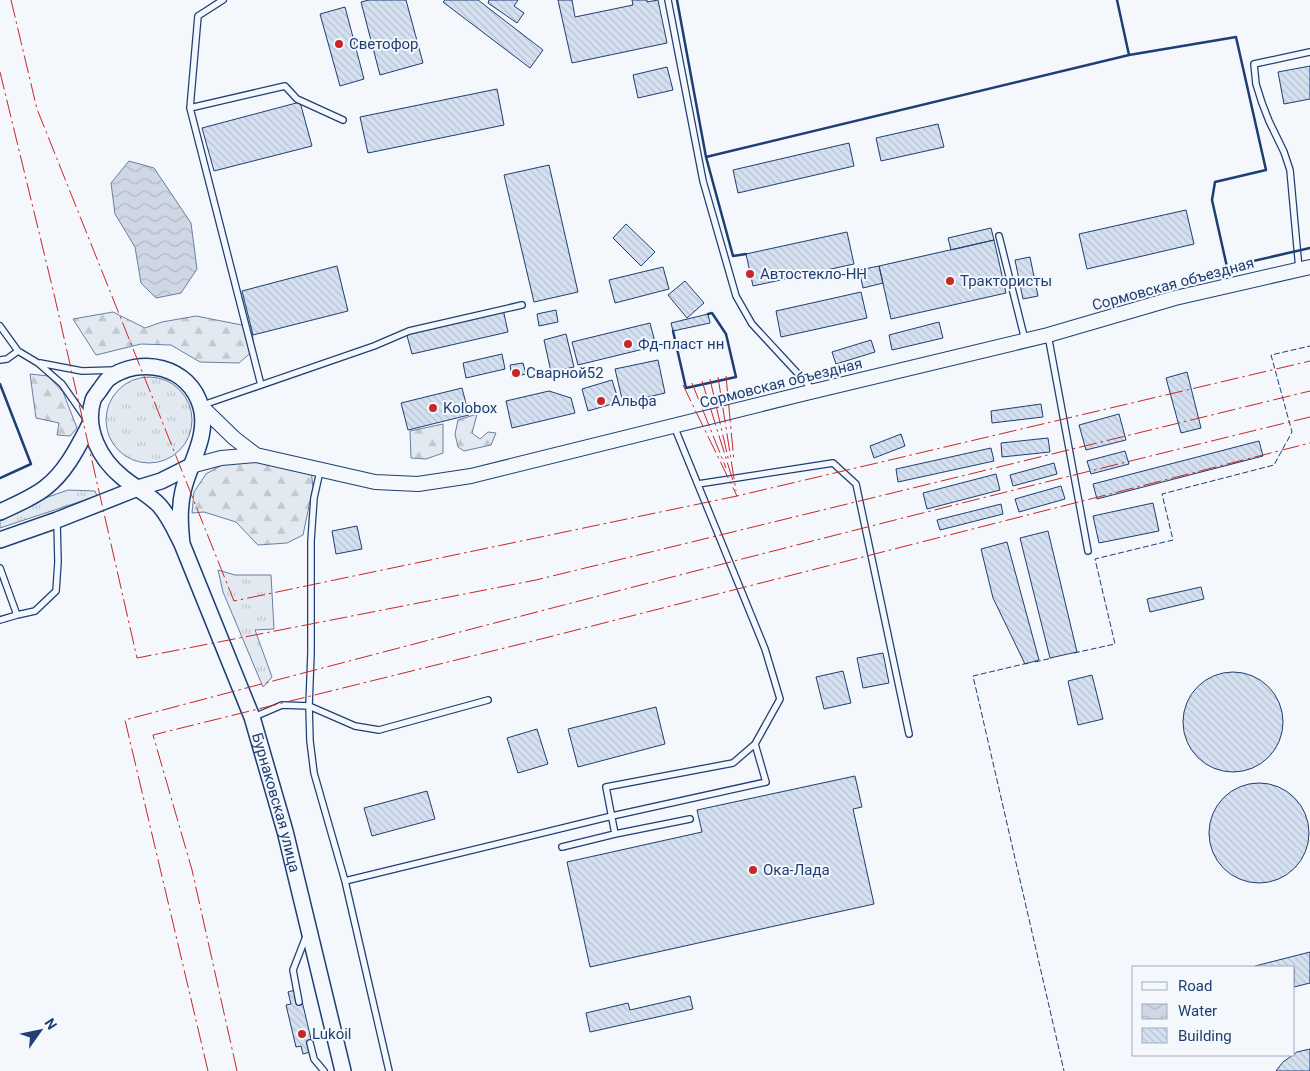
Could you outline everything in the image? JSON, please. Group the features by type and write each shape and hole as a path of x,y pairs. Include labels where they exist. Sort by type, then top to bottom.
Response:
{"main road":[{"path":"0,512 35,494 53,481 65,467 78,448 90,424 93,400 107,380 125,370 153,366 179,376 193,390 201,406 203,423 200,443 183,491 179,519 182,544"},
{"path":"90,424 96,443 107,462 124,479 159,505 168,517 182,544"},
{"path":"0,540 161,481 191,466"},
{"name":"Бурнаковская улица","path":"182,544 252,717 285,831 343,1071"}],"street":[{"name":"Сормовская объездная","path":"256,454 375,482 418,484 471,476 1048,335 1175,298 1304,268"},
{"path":"201,406 234,438 256,454"},
{"path":"191,466 221,458 256,454"}],"lane":[{"path":"223,0 198,16 190,108 262,385"},
{"path":"668,0 703,181 736,296 752,324 814,391"},
{"path":"1304,268 1290,170 1284,152 1268,121 1256,84 1254,64 1310,52"},
{"path":"190,108 285,86 298,99 343,120"},
{"path":"999,236 1025,340"},
{"path":"201,406 374,346 409,331 522,304"},
{"path":"0,326 18,352 38,363 62,384 90,424"},
{"path":"1048,335 1088,551"},
{"path":"0,360 7,359 18,352"},
{"path":"38,363 82,371 125,370"},
{"path":"615,834 606,787 733,763 755,744 780,699 764,649 674,426"},
{"path":"698,484 833,463 856,484 909,734"},
{"path":"321,469 314,498 312,542 311,653 308,706 310,741 314,774 344,880 388,1071"},
{"path":"0,620 35,611 56,592 58,562 57,520"},
{"path":"0,568 17,615"},
{"path":"252,717 282,705 308,706 355,726 378,730 488,700"},
{"path":"344,880 612,816 766,782 755,744"},
{"path":"562,847 690,819"},
{"path":"299,1002 293,970 308,930"},
{"path":"310,1044 314,1059 324,1071"}],"green space":[{"path":"113,312 145,328 162,322 196,316 252,327 254,350 239,363 200,362 171,345 141,344 96,355 73,319"},
{"path":"30,374 48,376 63,392 77,428 70,436 57,435 59,423 36,418"},
{"path":"149,377 166,380 180,389 189,403 192,420 189,437 180,451 166,460 149,463 132,460 118,451 109,437 106,420 109,403 118,389 132,380"},
{"path":"477,414 472,433 480,439 488,432 496,433 491,445 464,451 458,447 455,434 458,420"},
{"path":"443,424 443,453 426,459 411,458 410,431"},
{"path":"257,459 311,470 313,487 303,535 287,543 258,545 236,522 204,512 192,513 194,492 206,474 227,462"},
{"path":"68,490 95,491 97,496 0,528 0,520 48,497"},
{"path":"218,570 235,575 271,575 274,629 255,630 272,677 263,687 223,592"}],"water":[{"path":"129,161 154,168 191,223 197,269 181,293 156,298 141,283 135,247 115,214 111,183"}],"building":[{"path":"369,0 406,0 423,63 380,75 361,2"},
{"path":"445,0 478,0 543,50 530,68 443,2"},
{"path":"489,0 518,0 514,6 524,13 517,23 488,3"},
{"path":"558,0 572,0 575,17 633,5 632,0 647,0 647,2 658,0 667,43 572,63"},
{"path":"345,7 364,79 340,86 320,14"},
{"path":"1310,66 1310,99 1284,104 1278,72"},
{"path":"667,67 673,90 638,98 633,75"},
{"path":"497,89 504,125 368,153 360,117"},
{"path":"300,102 312,146 214,171 202,128"},
{"path":"938,124 944,147 881,161 876,138"},
{"path":"849,143 854,166 738,193 733,170"},
{"path":"549,165 578,292 534,302 504,175"},
{"path":"1186,210 1194,244 1087,269 1079,234"},
{"path":"626,224 655,252 641,266 613,238"},
{"path":"991,228 994,240 951,250 948,238"},
{"path":"847,232 854,264 753,286 746,254"},
{"path":"994,240 1006,293 891,319 879,266"},
{"path":"1030,257 1038,296 1023,299 1015,260"},
{"path":"337,266 348,311 253,335 242,291"},
{"path":"879,266 883,283 863,288 859,270"},
{"path":"663,267 669,289 615,303 609,280"},
{"path":"685,281 704,303 687,318 668,295"},
{"path":"861,292 867,318 781,337 776,311"},
{"path":"503,309 508,332 412,354 406,332"},
{"path":"556,310 558,322 539,326 537,314"},
{"path":"708,314 710,323 673,331 671,323"},
{"path":"939,322 943,338 892,350 889,335"},
{"path":"650,323 656,346 578,365 572,342"},
{"path":"566,334 574,367 551,372 544,340"},
{"path":"871,340 875,352 836,364 832,352"},
{"path":"502,354 505,369 466,378 463,363"},
{"path":"658,360 665,393 623,403 615,369"},
{"path":"523,363 526,374 512,377 510,365"},
{"path":"1187,372 1201,428 1181,433 1166,378"},
{"path":"612,380 619,402 588,411 582,389"},
{"path":"462,388 469,415 408,430 401,403"},
{"path":"549,391 571,398 575,413 512,428 506,401"},
{"path":"1041,404 1043,417 992,423 991,411"},
{"path":"1119,414 1126,440 1086,450 1079,425"},
{"path":"901,434 905,446 874,458 870,446"},
{"path":"1048,438 1050,452 1002,457 1001,443"},
{"path":"1259,441 1263,456 1097,499 1093,484"},
{"path":"991,448 994,461 898,482 896,469"},
{"path":"1125,451 1129,464 1091,474 1087,461"},
{"path":"1054,463 1057,474 1013,486 1010,475"},
{"path":"996,474 1000,490 927,509 923,493"},
{"path":"1061,486 1065,499 1019,512 1015,499"},
{"path":"1153,503 1159,531 1099,543 1093,516"},
{"path":"1001,504 1003,514 940,530 937,520"},
{"path":"357,526 362,549 336,554 332,531"},
{"path":"1048,531 1077,652 1050,658 1020,538"},
{"path":"1007,542 1039,660 1025,664 993,598 981,549"},
{"path":"1201,587 1204,599 1150,612 1147,599"},
{"path":"883,653 889,683 863,688 857,658"},
{"path":"843,671 851,703 824,709 816,677"},
{"path":"1233,672 1243,673 1261,680 1275,694 1282,712 1282,732 1275,750 1261,764 1243,771 1233,772 1223,771 1205,764 1191,750 1184,732 1183,722 1184,712 1191,694 1205,680 1223,673"},
{"path":"1092,675 1103,719 1078,725 1068,681"},
{"path":"656,707 665,744 578,767 568,729"},
{"path":"537,729 548,764 518,773 507,738"},
{"path":"855,776 862,807 853,809 874,904 590,967 567,862 702,832 697,810"},
{"path":"1259,783 1269,784 1287,791 1301,805 1308,823 1308,843 1301,861 1287,875 1269,882 1259,883 1249,882 1231,875 1217,861 1210,843 1209,833 1210,823 1217,805 1231,791 1249,784"},
{"path":"427,791 435,819 372,836 364,808"},
{"path":"1310,952 1310,983 1295,987 1295,966 1255,966"},
{"path":"295,990 302,1001 312,1043 310,1052 303,1054 301,1046 296,1047 286,1005 291,1004 288,992"},
{"path":"690,996 693,1009 590,1032 586,1013 628,1003 630,1010"},
{"path":"1310,1049 1310,1071 1276,1071 1283,1062 1291,1056 1295,1056 1297,1052"}],"fence":[{"path":"1074,653 1115,644 1095,559 1173,540 1162,494 1274,465 1292,432 1271,355 1310,346"},
{"path":"1035,662 1052,658"},
{"path":"1028,663 973,676 1064,1071"}],"wall":[{"path":"677,0 706,157 733,256 746,254"},
{"path":"1117,0 1129,55 1236,37 1266,170 1215,182 1212,200 1227,267 1310,248"},
{"path":"706,157 1129,55"},
{"path":"673,331 686,388 736,377 726,334 712,313 708,314"},
{"path":"0,384 31,464 0,478"}],"power":[{"path":"11,0 37,109 234,601 737,496 1310,361"},
{"path":"0,72 54,294 137,658 536,580 1310,391"},
{"path":"726,376 734,461"},
{"path":"718,377 736,491"},
{"path":"710,379 729,462"},
{"path":"702,381 734,484"},
{"path":"692,383 726,468"},
{"path":"683,385 737,496"},
{"path":"208,1071 125,720 1013,490 1310,417"},
{"path":"237,1071 192,870 153,735 545,638 1310,443"}],"place":[{"name":"Светофор","path":"339,44"},
{"name":"Автостекло-НН","path":"750,274"},
{"name":"Трактористы","path":"950,281"},
{"name":"Фд-пласт нн","path":"628,344"},
{"name":"Сварной52","path":"516,373"},
{"name":"Альфа","path":"601,401"},
{"name":"Kolobox","path":"433,408"},
{"name":"Ока-Лада","path":"753,870"},
{"name":"Lukoil","path":"302,1034"}]}
